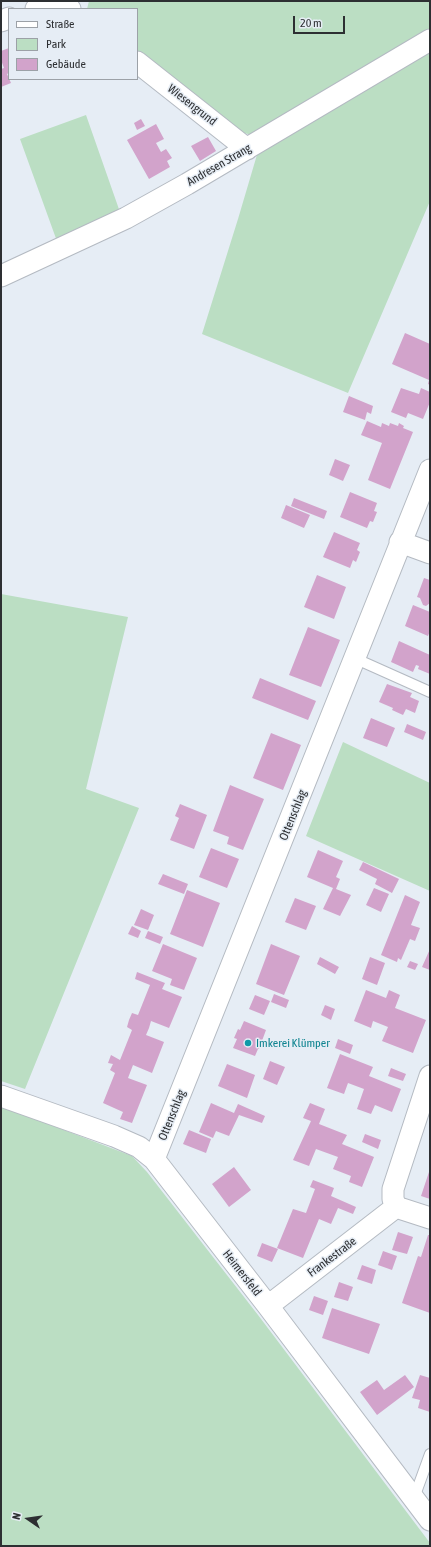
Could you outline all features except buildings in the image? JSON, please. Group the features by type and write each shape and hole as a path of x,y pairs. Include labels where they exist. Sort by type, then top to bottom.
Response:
{"street":[{"path":"40,8 60,5 68,8"},
{"name":"Andresen Strang","path":"1,276 126,218 247,149 430,40"},
{"name":"Wiesengrund","path":"138,63 247,149"},
{"name":"Ottenschlag","path":"154,1159 430,470"},
{"path":"400,542 430,554"},
{"path":"430,1076 393,1188 392,1199 396,1207 430,1218"},
{"name":"Heimersfeld","path":"1,1096 114,1136 139,1147 154,1159 268,1306 430,1520"},
{"name":"Frankestraße","path":"268,1306 396,1207"}],"lane":[{"path":"354,658 430,692"},
{"path":"414,1498 430,1454"}],"green space":[{"path":"89,1 430,1 430,29 256,136 232,130 138,55 138,8 87,8"},
{"path":"430,45 430,201 348,393 202,334 259,148"},
{"path":"86,115 121,215 58,244 20,139"},
{"path":"1,594 128,617 86,789 139,808 25,1089 1,1081"},
{"path":"343,742 430,783 430,891 306,836"},
{"path":"1,1106 132,1156 147,1172 258,1315 430,1543 430,1546 1,1546"}],"place":[{"name":"Imkerei Klümper","path":"248,1043"}]}
